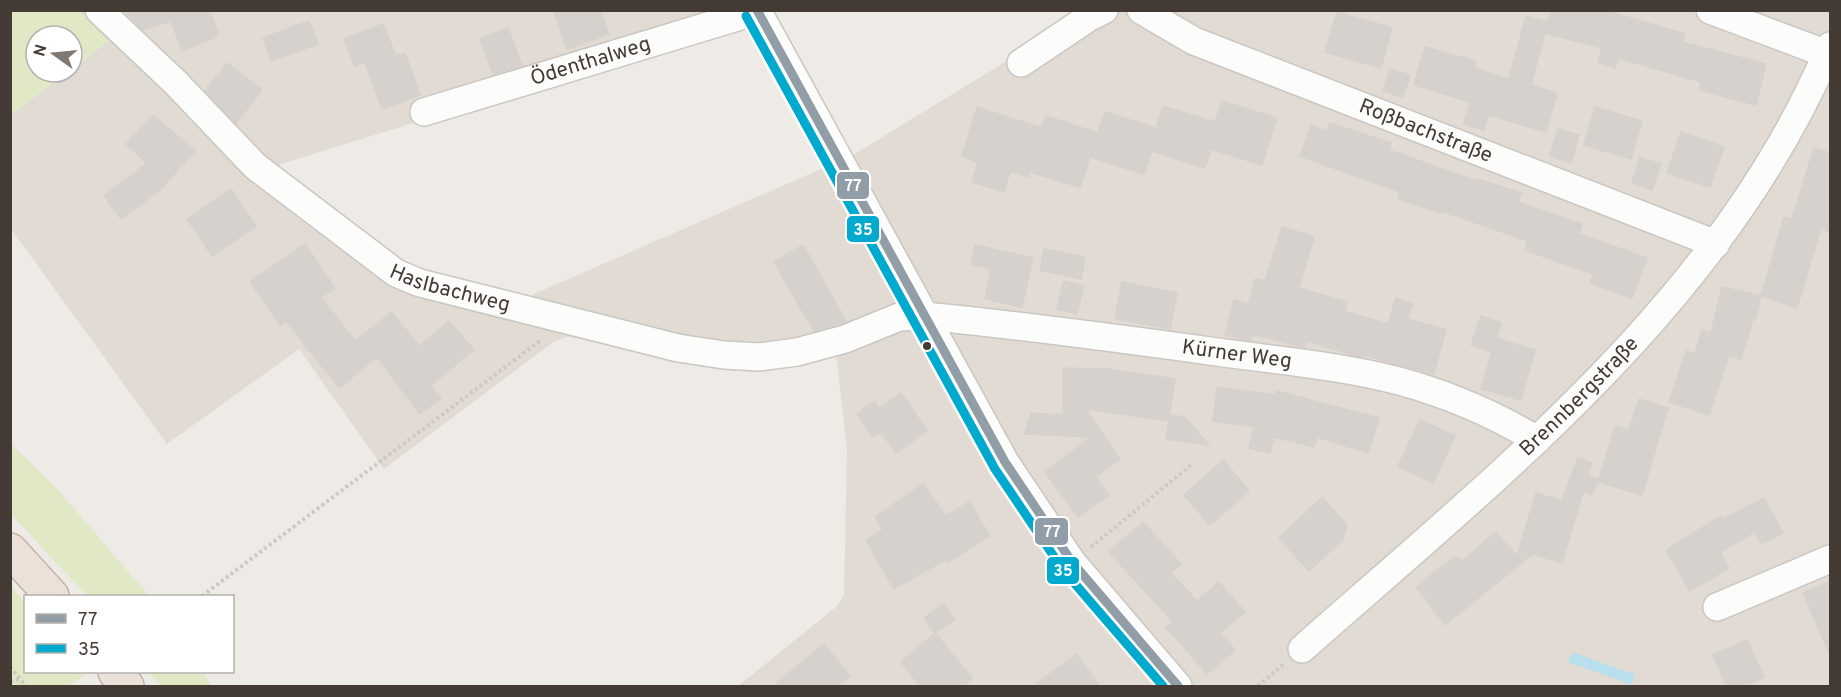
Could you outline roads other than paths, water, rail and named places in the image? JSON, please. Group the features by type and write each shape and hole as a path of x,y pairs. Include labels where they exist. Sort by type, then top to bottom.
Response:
{"highway":[{"path":"10,550 50,595"},
{"path":"116,673 127,687"}],"street":[{"name":"Haslbachweg","path":"99,10 176,83 255,165 396,273 420,283 678,348 724,355 759,357 797,352 845,339 899,317 924,316"},
{"path":"1021,63 1088,18 1104,10"},
{"name":"Roßbachstraße","path":"1141,10 1194,41 1716,244"},
{"path":"1710,10 1829,50"},
{"path":"757,11 993,444 1072,562 1178,687"},
{"name":"Ödenthalweg","path":"424,112 757,11"},
{"name":"Brennbergstraße","path":"1302,649 1537,440 1596,383 1661,313 1716,244 1773,157 1801,108 1829,50"},
{"name":"Kürner Weg","path":"924,316 1170,346 1357,372 1399,381 1469,405 1508,422 1537,440"},
{"path":"1717,607 1830,560"}],"water":[{"path":"1572,652 1635,675 1632,685 1568,662"}]}
